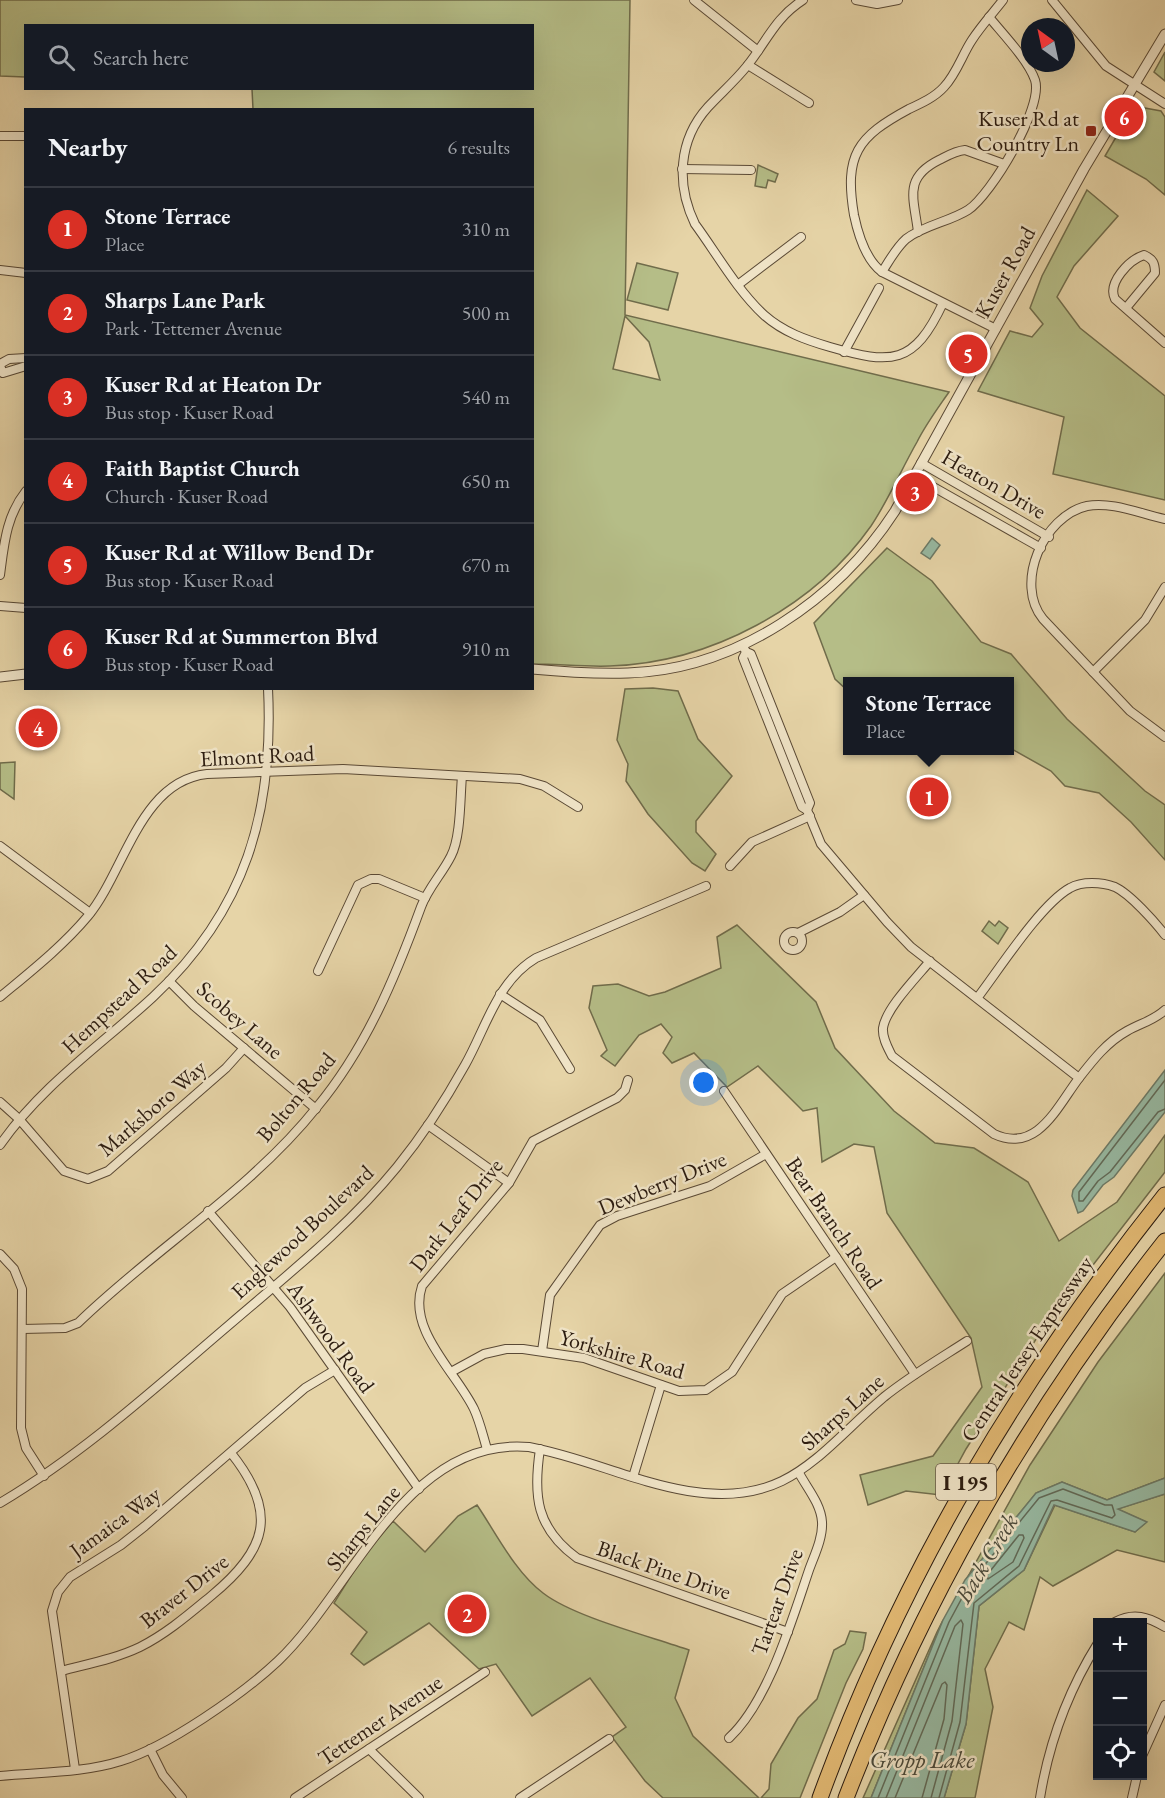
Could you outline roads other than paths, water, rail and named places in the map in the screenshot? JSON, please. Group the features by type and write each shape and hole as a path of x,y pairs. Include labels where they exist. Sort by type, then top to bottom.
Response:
{"highway":[{"name":"Central Jersey Expressway","path":"820,1798 887,1634 946,1517 999,1427 1063,1329 1165,1195"},
{"name":"I 195","path":"846,1798 913,1642 970,1533 1070,1369 1165,1241"}],"street":[{"path":"694,0 758,51"},
{"path":"803,0 780,18 748,65 700,117 688,141 682,169 685,196 692,216 757,308 776,324 806,340 844,352 879,359 910,350 927,335 943,303"},
{"path":"856,0 877,4 898,0"},
{"path":"996,329 882,272 870,259 855,220 851,182 854,159 859,148 874,130 941,90 957,70 973,38 1003,0"},
{"path":"1052,0 1098,59 1134,86 1165,104"},
{"path":"882,272 898,247 918,232 975,204 1004,164 1035,104 1036,87 1031,72 989,17"},
{"name":"Kuser Road","path":"534,669 629,673 653,670 744,648 791,617 842,576 884,527 1084,169 1165,34"},
{"path":"748,65 809,103"},
{"path":"0,136 24,136"},
{"path":"918,232 913,188 915,180 924,168 965,150 1004,164"},
{"path":"682,169 751,170"},
{"path":"739,284 801,237"},
{"path":"1126,308 1155,273 1155,265 1151,258 1144,255 1136,258 1114,283 1112,292 1126,308 1165,343"},
{"path":"0,270 11,269 24,272"},
{"path":"844,352 879,288"},
{"path":"24,358 9,359 0,365 3,373 24,367"},
{"name":"Heaton Drive","path":"921,463 1049,537"},
{"name":"Heaton Drive","path":"914,476 1041,548"},
{"path":"0,575 7,528 16,505 24,494"},
{"path":"1165,519 1108,506 1088,506 1069,514 1041,548 1031,577 1035,606 1130,711 1165,737"},
{"path":"1093,672 1145,620 1165,587"},
{"path":"0,606 24,608"},
{"path":"744,648 751,654 810,803 808,813"},
{"path":"744,648 743,658 802,807 808,813 821,844 911,947 1079,1078"},
{"path":"0,677 24,674"},
{"name":"Hempstead Road","path":"0,1145 19,1119 53,1084 169,981 215,923 239,877 257,828 268,772 268,690"},
{"path":"773,734 781,730"},
{"name":"Elmont Road","path":"0,997 72,933 90,913 112,880 153,805 166,790 187,778 199,775 342,769 462,776 533,782 578,807"},
{"name":"Bolton Road","path":"23,1329 65,1328 78,1323 273,1155 316,1109 349,1064 380,1007 401,962 425,898 454,850 462,776"},
{"path":"730,866 752,842 808,813"},
{"path":"0,846 90,913"},
{"path":"318,971 358,885 371,879 379,879 425,898"},
{"path":"978,997 1053,900 1072,886 1094,882 1116,888 1155,922 1165,935"},
{"name":"Englewood Boulevard","path":"0,1503 44,1476 105,1431 273,1287 364,1205 398,1166 428,1125 466,1063 501,994 516,973 536,958 706,886"},
{"path":"798,933 840,912 864,895"},
{"path":"930,961 888,1014 883,1029 884,1039 892,1056 994,1134 1007,1140 1019,1140 1035,1134 1110,1042 1129,1029 1154,1020 1165,1010"},
{"name":"Scobey Lane","path":"169,981 316,1109"},
{"path":"501,994 540,1020 570,1069"},
{"name":"Marksboro Way","path":"0,1102 19,1119 64,1171 79,1178 96,1177 108,1171 226,1068 244,1048"},
{"name":"Dark Leaf Drive","path":"487,1449 473,1407 421,1323 419,1296 427,1279 509,1183 533,1141 617,1098 625,1090 628,1080"},
{"name":"Bear Branch Road","path":"724,1091 915,1374"},
{"path":"428,1125 509,1183"},
{"name":"Dewberry Drive","path":"542,1350 550,1295 600,1225 617,1216 710,1186 766,1154"},
{"name":"Ashwood Road","path":"208,1211 273,1287 335,1370 418,1489"},
{"path":"0,1254 19,1279 23,1298 21,1428 26,1448 44,1476"},
{"name":"Yorkshire Road","path":"451,1372 474,1358 495,1350 542,1350 592,1361 679,1391 698,1392 724,1380 782,1294 836,1257"},
{"name":"Sharps Lane","path":"0,1776 75,1769 120,1761 150,1749 238,1693 278,1661 312,1624 373,1538 418,1489 460,1460 487,1449 517,1446 540,1449 633,1477 690,1491 727,1493 761,1488 798,1473 823,1455 882,1400 915,1374 967,1341"},
{"name":"Jamaica Way","path":"75,1769 52,1611 64,1583 78,1571 121,1545 305,1388 335,1370"},
{"path":"633,1477 661,1385"},
{"name":"Black Pine Drive","path":"540,1449 536,1478 539,1506 549,1530 572,1554 588,1564 788,1632"},
{"name":"Braver Drive","path":"61,1671 120,1655 154,1639 214,1593 245,1565 256,1543 260,1506 252,1482 231,1453"},
{"name":"Tartear Drive","path":"729,1738 744,1722 756,1702 788,1632 822,1523 817,1506 798,1473"},
{"path":"1126,1618 1145,1617 1165,1627"},
{"path":"1040,1798 1049,1755 1063,1710 1093,1653"},
{"name":"Tettemer Avenue","path":"295,1798 484,1672"},
{"path":"1147,1747 1165,1705"},
{"path":"520,1798 609,1739"},
{"path":"150,1749 163,1774 182,1798"},
{"path":"369,1749 419,1798"},
{"path":"1132,1798 1136,1780"}],"water":[{"path":"932,538 940,545 930,559 921,553"},
{"path":"1165,1070 1165,1112 1114,1177 1103,1185 1083,1211 1078,1213 1072,1196 1073,1190"},
{"name":"Gropp Lake","path":"1165,1478 1165,1494 1118,1509 1147,1522 1135,1532 1054,1505 1024,1570 979,1606 966,1724 944,1798 871,1798 943,1620 965,1580 1036,1493 1062,1482 1107,1500"}],"place":[{"name":"Kuser Rd at Summerton Blvd","path":"1124,117"},
{"name":"Kuser Rd at Country Ln","path":"1091,131"},
{"name":"Kuser Rd at Willow Bend Dr","path":"968,354"},
{"name":"Kuser Rd at Heaton Dr","path":"915,492"},
{"name":"Faith Baptist Church","path":"38,728"},
{"name":"Stone Terrace","path":"929,797"},
{"name":"Sharps Lane Park","path":"467,1614"}],"water label":[{"name":"Back Creek","path":"986,1558"}]}
